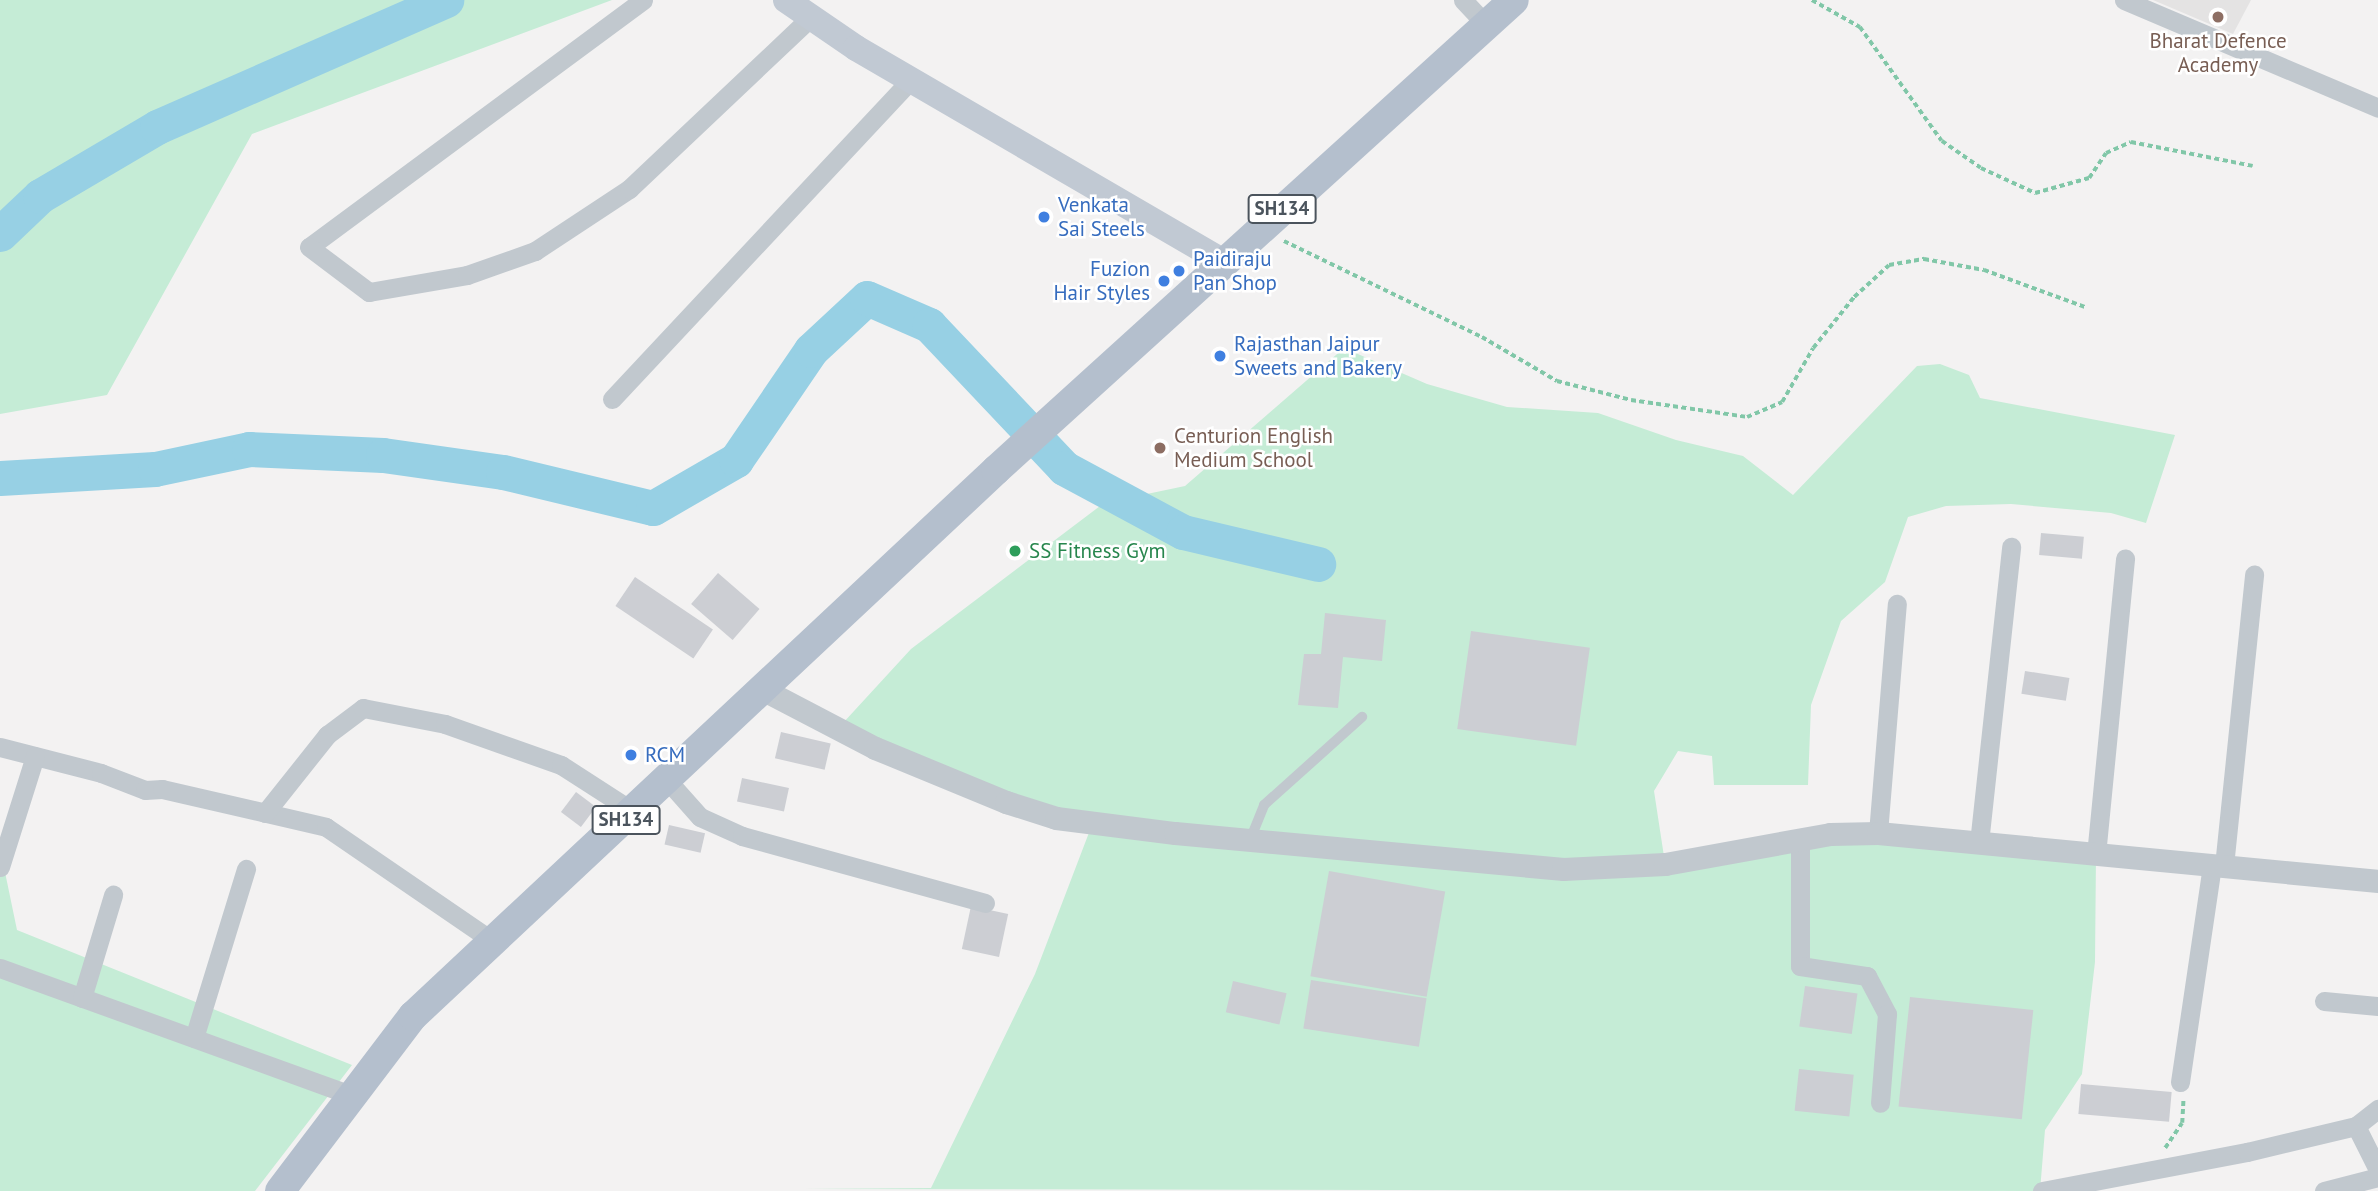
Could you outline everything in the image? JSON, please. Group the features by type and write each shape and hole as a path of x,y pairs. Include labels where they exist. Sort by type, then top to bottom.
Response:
{"main road":[{"path":"786,0 910,79 1224,262"},
{"name":"SH134","path":"280,1191 414,1016 996,470 1514,0"}],"street":[{"path":"643,0 309,247 369,292 467,275 535,251 629,189 811,18"},
{"path":"1463,0 1485,24"},
{"path":"2124,0 2378,108"},
{"path":"612,399 910,79"},
{"path":"1979,843 2011,547"},
{"path":"2096,855 2125,558"},
{"path":"2180,1082 2218,866 2254,575"},
{"path":"1878,833 1897,604"},
{"path":"764,690 875,748 1006,802 1056,818 1250,840 1563,869 1665,864 1800,842 1830,834 1878,833 2378,881"},
{"path":"265,813 327,735 363,708 445,724 561,765 634,812"},
{"path":"0,747 145,790 162,789 326,827 494,942"},
{"path":"0,867 35,756"},
{"path":"667,780 700,817 742,836 985,903"},
{"path":"1800,842 1800,966 1867,976 1887,1014 1880,1103"},
{"path":"194,1038 246,869"},
{"path":"82,998 113,895"},
{"path":"0,968 354,1096"},
{"path":"2324,1001 2378,1006"},
{"path":"2042,1191 2148,1172 2356,1126 2378,1109"},
{"path":"2356,1126 2378,1170"},
{"path":"2324,1191 2378,1177"}],"lane":[{"path":"1250,840 1264,805 1362,717"}],"path":[{"path":"1812,0 1860,27 1942,141 1980,168 2035,193 2089,178 2106,153 2131,142 2253,166"},
{"path":"1260,229 1482,337 1557,380 1631,400 1747,417 1783,402 1813,348 1854,297 1889,265 1924,259 1984,270 2085,307"},
{"path":"2148,1172 2182,1123 2180,1082"}],"shaded area":[{"name":"Bharat Defence Academy","path":"2153,0 2251,0 2233,34"}],"green space":[{"path":"0,0 612,0 252,134 107,395 0,414"},
{"path":"1344,348 1427,384 1507,407 1598,413 1676,440 1743,456 1793,495 1917,366 1940,364 1969,375 1980,398 2175,435 2146,523 2111,513 2011,504 1946,506 1908,517 1885,582 1841,621 1811,705 1808,785 1714,785 1712,756 1678,751 1654,791 1665,863 1830,834 2096,855 2095,962 2082,1074 2045,1130 2040,1191 802,1189 931,1188 1035,974 1090,830 843,723 911,649 1104,503 1185,486"},
{"path":"0,848 17,930 352,1065 255,1191 0,1191"}],"building":[{"path":"2041,533 2084,537 2082,559 2039,555"},
{"path":"718,573 760,609 733,640 691,604"},
{"path":"635,577 713,630 693,659 615,606"},
{"path":"1325,613 1386,620 1382,661 1343,657 1338,708 1298,705 1304,654 1321,654"},
{"path":"1471,631 1590,648 1576,746 1457,729"},
{"path":"2025,671 2069,678 2066,701 2021,694"},
{"path":"781,732 831,743 825,770 775,758"},
{"path":"742,778 789,788 784,811 737,801"},
{"path":"576,792 596,807 581,827 561,812"},
{"path":"669,825 705,833 701,853 665,844"},
{"path":"1329,871 1445,891 1427,997 1310,976"},
{"path":"971,906 1008,914 999,957 962,949"},
{"path":"1311,980 1427,998 1419,1047 1303,1028"},
{"path":"1233,981 1287,993 1279,1025 1226,1012"},
{"path":"1805,986 1857,993 1852,1034 1799,1027"},
{"path":"1910,997 2033,1010 2022,1119 1899,1106"},
{"path":"1799,1069 1854,1075 1849,1117 1795,1111"},
{"path":"2081,1084 2172,1092 2169,1122 2078,1114"}],"waterway":[{"path":"0,234 40,196 157,127 446,0"},
{"path":"0,478 155,469 249,449 383,455 503,472 653,508 736,460 811,350 867,298 929,325 1064,468 1183,532 1318,564"}],"place":[{"name":"Bharat Defence Academy","path":"2218,17"},
{"name":"Venkata Sai Steels","path":"1044,217"},
{"name":"Paidiraju Pan Shop","path":"1179,271"},
{"name":"Fuzion Hair Styles","path":"1164,281"},
{"name":"Rajasthan Jaipur Sweets and Bakery","path":"1220,356"},
{"name":"Centurion English Medium School","path":"1160,448"},
{"name":"SS Fitness Gym","path":"1015,551"},
{"name":"RCM","path":"631,755"}]}
